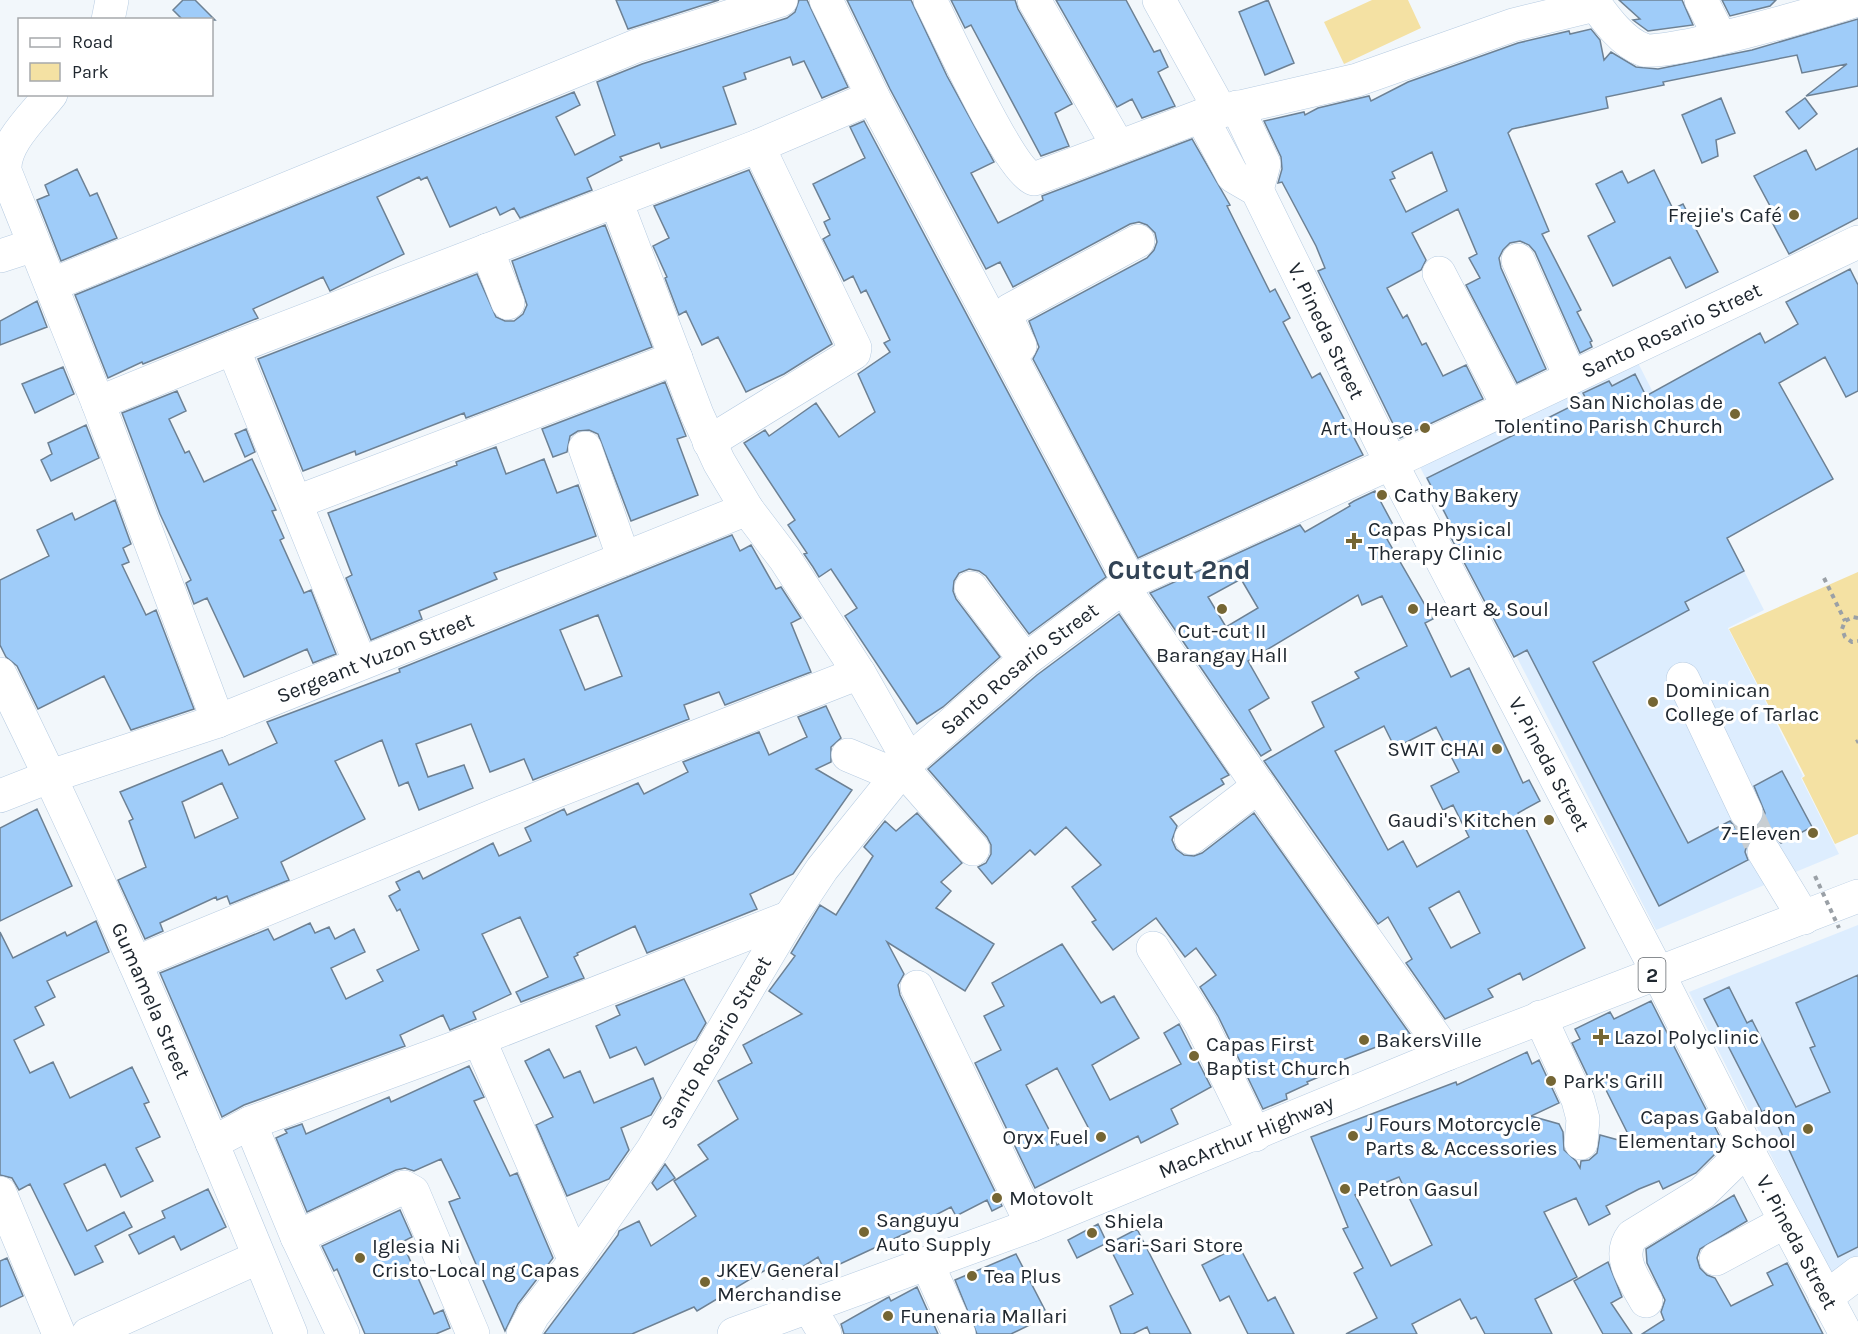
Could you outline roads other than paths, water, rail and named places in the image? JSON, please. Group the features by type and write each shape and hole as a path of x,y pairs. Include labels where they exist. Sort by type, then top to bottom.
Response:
{"main road":[{"path":"108,18 112,0"},
{"path":"51,285 636,46 781,0"},
{"path":"826,0 873,97 1014,359 1127,585 1258,786 1447,1054"},
{"path":"930,0 1006,147 1026,176 1034,179 1118,146 1219,111 1357,80 1513,25 1594,2 1633,44 1646,51 1660,51 1720,37 1804,8 1857,0"},
{"path":"1034,0 1118,146"},
{"path":"1701,0 1720,37"},
{"name":"V. Pineda Street","path":"1170,3 1219,111 1264,164 1257,190 1391,463 1658,973 1785,1222 1846,1334"},
{"path":"49,96 9,148 4,160 4,171 98,403 218,721"},
{"path":"98,403 233,348 758,146 873,97"},
{"path":"709,442 854,353 855,348 758,146"},
{"path":"616,201 709,442 747,509 785,559 859,673 903,769 973,849"},
{"path":"1014,359 1022,351 1007,322 1005,315 1010,310 1138,241"},
{"name":"Santo Rosario Street","path":"523,1334 533,1315 575,1261 653,1149 790,917 822,869 903,769 1025,660 1127,585 1858,242"},
{"path":"0,256 34,244"},
{"path":"487,250 508,303"},
{"path":"1518,260 1570,376"},
{"path":"1439,273 1508,406"},
{"path":"233,348 360,663"},
{"path":"297,502 676,358"},
{"path":"585,448 624,559"},
{"name":"Sergeant Yuzon Street","path":"0,796 51,776 218,721 747,509"},
{"path":"970,588 1025,660"},
{"path":"135,963 509,810 859,673"},
{"name":"Gumamela Street","path":"0,674 51,776 135,963 291,1334"},
{"path":"1683,679 1746,812"},
{"path":"848,755 903,769"},
{"path":"1191,838 1258,786"},
{"path":"1764,852 1804,918"},
{"name":"MacArthur Highway","path":"734,1334 817,1320 927,1263 1032,1225 1540,1017 1858,896"},
{"path":"212,1143 250,1123 479,1039 790,917"},
{"path":"1153,948 1201,1024 1255,1135"},
{"path":"917,987 1032,1225"},
{"path":"1540,1017 1578,1100 1583,1119 1581,1143"},
{"path":"479,1039 575,1261"},
{"path":"250,1123 297,1236 343,1334"},
{"path":"1646,1301 1625,1260 1625,1245 1632,1236 1702,1193 1748,1149"},
{"path":"297,1236 404,1187 408,1188 413,1192 473,1334"},
{"path":"0,1193 58,1334"},
{"path":"1716,1259 1785,1222"},
{"path":"88,1334 260,1257"},
{"path":"927,1263 959,1334"},
{"path":"1825,1298 1858,1274"}],"tunnel":[{"path":"1746,812 1764,852"}],"place":[{"name":"Frejie's Café","path":"1794,215"},
{"name":"San Nicholas de Tolentino Parish Church","path":"1735,414"},
{"name":"Art House","path":"1425,428"},
{"name":"Cathy Bakery","path":"1382,495"},
{"name":"Capas Physical Therapy Clinic","path":"1354,541"},
{"name":"Cut-cut II Barangay Hall","path":"1222,609"},
{"name":"Heart & Soul","path":"1413,609"},
{"name":"Dominican College of Tarlac","path":"1653,702"},
{"name":"SWIT CHAI","path":"1497,749"},
{"name":"Gaudi's Kitchen","path":"1549,820"},
{"name":"7-Eleven","path":"1813,833"},
{"name":"Lazol Polyclinic","path":"1601,1037"},
{"name":"BakersVille","path":"1364,1040"},
{"name":"Capas First Baptist Church","path":"1194,1056"},
{"name":"Park's Grill","path":"1551,1081"},
{"name":"Capas Gabaldon Elementary School","path":"1808,1129"},
{"name":"J Fours Motorcycle Parts & Accessories","path":"1353,1136"},
{"name":"Oryx Fuel","path":"1101,1137"},
{"name":"Petron Gasul","path":"1345,1189"},
{"name":"Motovolt","path":"997,1198"},
{"name":"Sanguyu Auto Supply","path":"864,1232"},
{"name":"Shiela Sari-Sari Store","path":"1092,1233"},
{"name":"Iglesia Ni Cristo-Local ng Capas","path":"360,1258"},
{"name":"Tea Plus","path":"972,1276"},
{"name":"JKEV General Merchandise","path":"705,1282"},
{"name":"Funenaria Mallari","path":"888,1316"}],"district":[{"name":"Cutcut 2nd","path":"1179,570"}]}
